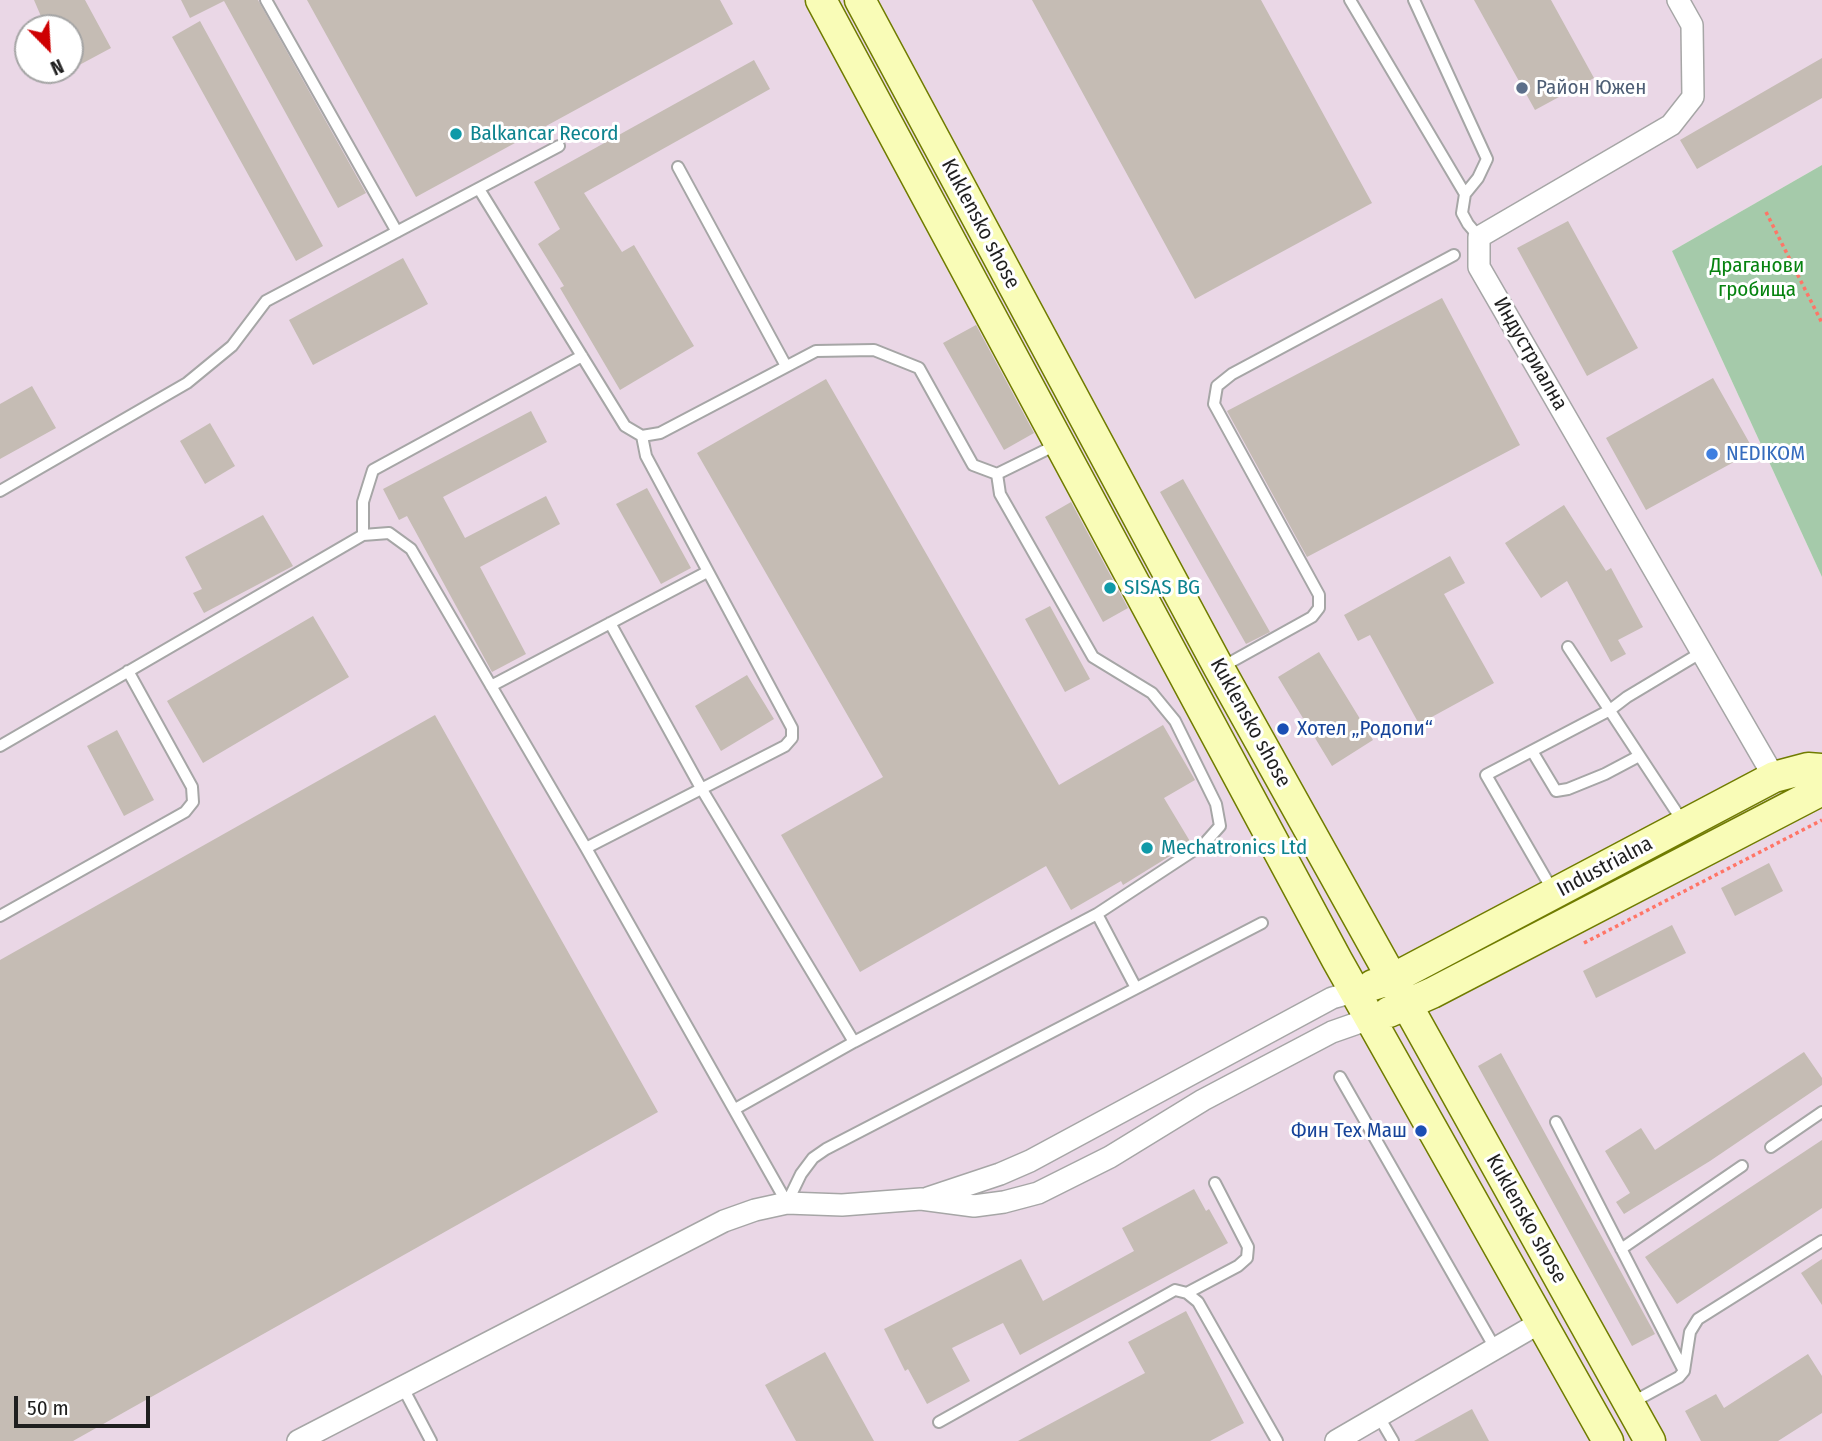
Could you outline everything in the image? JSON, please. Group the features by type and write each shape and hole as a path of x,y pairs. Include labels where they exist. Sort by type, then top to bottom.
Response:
{"main road":[{"name":"Kuklensko shose","path":"821,0 1337,960 1608,1441"},
{"name":"Kuklensko shose","path":"860,0 1219,668 1650,1441"},
{"name":"Industrialna","path":"1357,992 1392,979 1774,777 1808,768 1822,769"},
{"name":"Industrialna","path":"1372,1018 1407,1006 1822,790"}],"street":[{"path":"1479,237 1671,125 1693,97 1692,25 1678,0"},
{"name":"Индустриална","path":"1479,237 1479,267 1774,777"},
{"path":"921,1199 1000,1174 1030,1161 1332,998 1357,992"},
{"path":"298,1441 724,1222 754,1210 787,1203 842,1205 921,1199 974,1206 1038,1193 1111,1157 1203,1100 1332,1032 1372,1018"},
{"path":"1336,1441 1541,1322"}],"lane":[{"path":"266,0 397,232"},
{"path":"1350,0 1465,194"},
{"path":"1414,0 1487,159 1478,178 1465,194 1462,213 1479,237"},
{"path":"0,491 187,383 232,346 266,301 559,146"},
{"path":"678,167 786,366"},
{"path":"479,189 625,426 642,436 660,433 816,351 874,350 919,368 973,465 997,474 1060,443"},
{"path":"1219,668 1312,617 1319,608 1320,595 1214,404 1217,386 1232,374 1454,255"},
{"path":"363,535 363,502 373,470 582,356"},
{"path":"586,848 785,746 792,738 792,727 646,456 642,436"},
{"path":"735,1109 854,1042 1097,914 1205,843 1220,826 1216,804 1175,721 1152,693 1093,657 1000,494 997,474"},
{"path":"0,746 363,535 389,533 411,549 586,848 787,1203"},
{"path":"491,686 707,572"},
{"path":"610,623 701,788 854,1042"},
{"path":"1568,647 1685,825"},
{"path":"1555,893 1486,775 1610,710 1702,652"},
{"path":"0,916 185,813 193,802 192,787 128,671"},
{"path":"1532,751 1556,791 1605,774 1639,756"},
{"path":"1097,914 1136,988"},
{"path":"787,1203 801,1174 813,1158 826,1149 1262,923"},
{"path":"1340,1077 1495,1348"},
{"path":"1770,1147 1822,1112"},
{"path":"1556,1122 1684,1371"},
{"path":"1621,1249 1742,1166"},
{"path":"1187,1293 1238,1266 1247,1258 1248,1247 1215,1183"},
{"path":"1629,1403 1679,1377 1684,1371 1690,1332 1698,1319 1822,1241"},
{"path":"939,1422 1175,1290 1187,1293 1198,1302 1277,1441"},
{"path":"401,1386 431,1441"},
{"path":"1379,1417 1393,1441"}],"path":[{"path":"1766,212 1822,323"},
{"path":"1579,946 1822,820"}],"shaded area":[{"path":"0,0 1822,0 1822,165 1672,251 1822,577 1822,1441 0,1441"}],"green space":[{"name":"Драганови гробища","path":"1822,165 1822,577 1672,251"}],"building":[{"path":"34,0 85,0 111,48 84,62 84,14 40,14"},
{"path":"181,0 258,0 366,193 338,208 224,1 190,18"},
{"name":"Balkancar Record","path":"307,0 720,0 733,24 416,197"},
{"path":"1032,0 1261,0 1372,203 1195,299"},
{"path":"1474,0 1551,0 1594,78 1535,110"},
{"path":"200,21 323,246 296,261 172,37"},
{"path":"1822,58 1822,98 1697,169 1680,140"},
{"path":"754,60 770,89 584,193 622,252 634,245 694,346 620,390 560,288 564,286 538,244 560,229 534,182"},
{"path":"1568,221 1638,348 1587,376 1517,248"},
{"path":"403,258 428,304 313,365 289,320"},
{"path":"1442,298 1520,445 1307,557 1227,411"},
{"path":"976,325 1034,433 1004,450 943,343"},
{"path":"1713,378 1754,451 1646,510 1606,438"},
{"path":"826,379 1059,785 1163,725 1195,780 1164,798 1191,843 1123,885 1121,881 1071,910 1046,866 860,972 781,835 883,777 697,453"},
{"path":"32,386 56,428 0,459 0,404"},
{"path":"531,411 547,442 443,497 465,538 546,496 560,524 480,567 526,654 492,672 407,516 399,520 383,489"},
{"path":"210,423 235,466 205,484 180,441"},
{"path":"1183,479 1270,632 1246,644 1160,492"},
{"path":"647,488 691,568 661,584 616,504"},
{"path":"1071,502 1128,608 1103,622 1045,517"},
{"path":"1564,505 1606,571 1611,568 1643,627 1618,640 1626,654 1611,662 1567,581 1541,598 1505,543"},
{"path":"263,515 293,566 204,613 193,593 202,589 185,557"},
{"path":"1450,556 1465,583 1444,594 1494,683 1419,724 1370,635 1358,641 1344,615"},
{"path":"1050,606 1090,679 1065,692 1025,619"},
{"path":"313,616 349,677 203,763 167,701"},
{"path":"1319,652 1373,740 1332,766 1278,677"},
{"path":"747,675 774,719 721,751 695,706"},
{"path":"435,715 658,1112 73,1441 0,1441 0,960"},
{"path":"117,730 154,800 124,816 87,746"},
{"path":"1769,863 1783,891 1735,916 1721,888"},
{"path":"1672,925 1686,953 1596,998 1583,971"},
{"path":"1804,1052 1822,1078 1822,1085 1710,1161 1624,1214 1616,1202 1630,1193 1605,1151 1641,1128 1655,1150"},
{"path":"1501,1053 1655,1334 1632,1346 1478,1066"},
{"path":"1822,1140 1822,1208 1677,1304 1645,1257"},
{"path":"1194,1189 1228,1243 1020,1355 1003,1323 952,1348 970,1381 927,1404 908,1369 905,1371 884,1329 1021,1259 1043,1301 1134,1251 1122,1228"},
{"path":"1822,1259 1822,1305 1801,1273"},
{"path":"1186,1311 1244,1423 1210,1441 1018,1441 1145,1373 1128,1342"},
{"path":"825,1352 874,1441 796,1441 765,1385"},
{"path":"1808,1354 1822,1376 1822,1413 1778,1441 1701,1441 1685,1411 1716,1394 1724,1408"},
{"path":"1472,1409 1489,1441 1414,1441"}],"place":[{"name":"Район Южен","path":"1522,88"},
{"name":"Balkancar Record","path":"456,134"},
{"name":"NEDIKOM","path":"1712,454"},
{"name":"SISAS BG","path":"1110,588"},
{"name":"Хотел „Родопи“","path":"1283,729"},
{"name":"Mechatronics Ltd","path":"1147,848"},
{"name":"Фин Тех Маш","path":"1421,1131"}]}
